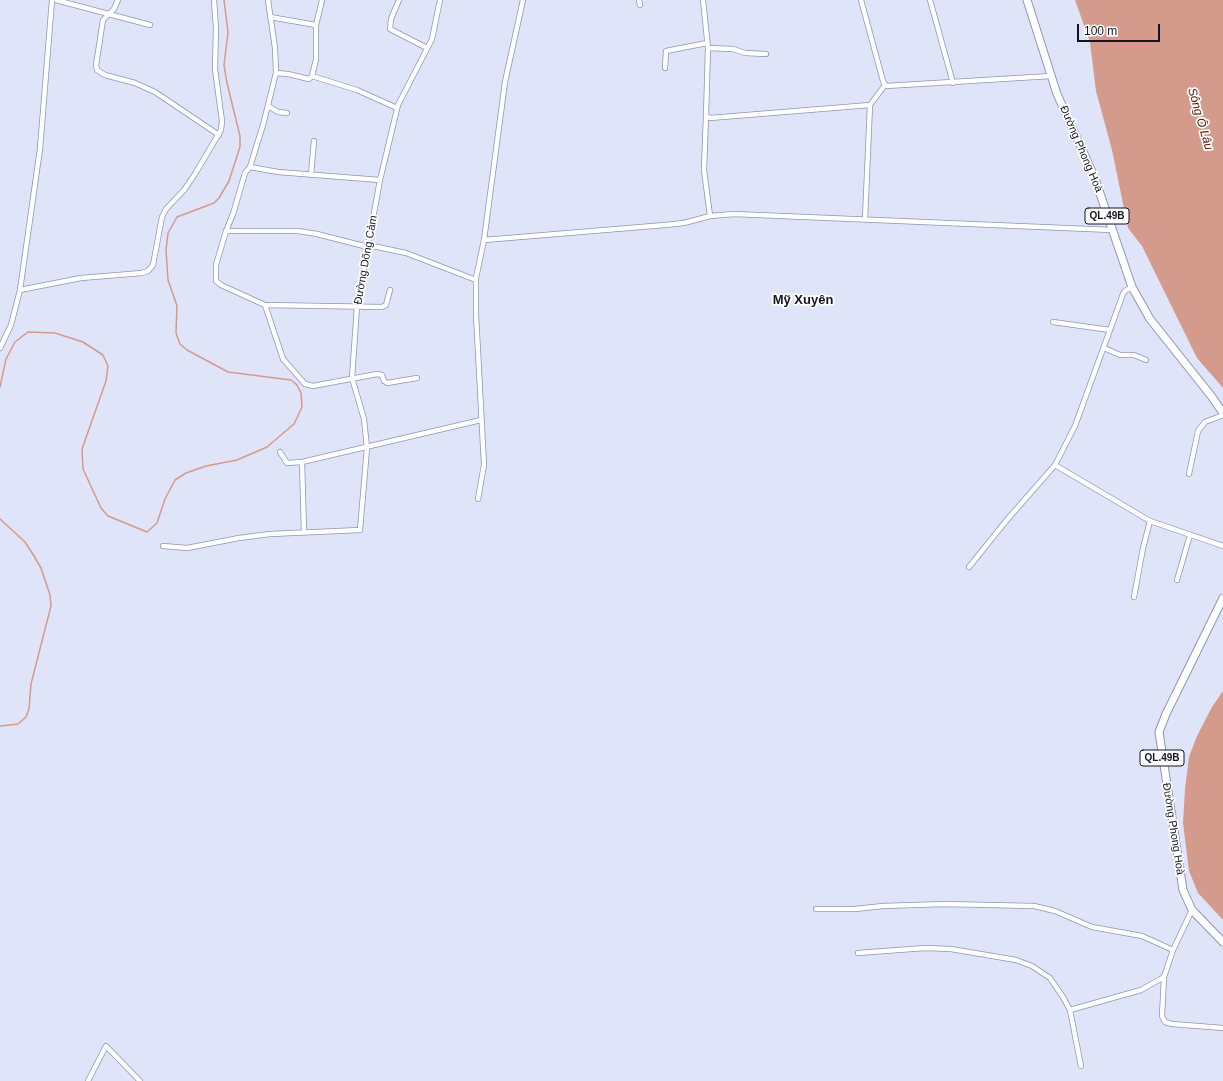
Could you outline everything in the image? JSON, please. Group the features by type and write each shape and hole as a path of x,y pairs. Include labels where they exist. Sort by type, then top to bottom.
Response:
{"main road":[{"name":"Đường Phong Hoà","path":"1027,0 1051,76 1094,176 1132,287 1150,319 1212,397 1223,414"},
{"name":"Đường Phong Hoà","path":"1223,598 1166,714 1159,732 1183,890 1192,910 1223,942"}],"street":[{"path":"0,348 10,329 20,290 40,149 52,0"},
{"path":"56,0 150,25"},
{"path":"118,0 114,9 107,14 103,20 96,65 98,72 135,83 155,92 219,135"},
{"path":"20,290 82,278 148,272 153,265 162,216 166,209 184,190 219,135 222,121 215,69 214,0"},
{"path":"268,0 275,48 276,74 250,167 245,173 233,214 226,230 216,265 216,281 221,285 265,305 384,307 390,290"},
{"path":"276,74 288,74 309,80 312,76 316,60 316,25 322,0"},
{"path":"399,0 391,19 390,29 427,48"},
{"name":"Đường Dõng Cảm","path":"304,532 360,530 367,448 364,419 352,378 357,306 380,180 397,108 432,39 440,0"},
{"path":"478,499 484,465 476,314 476,280 484,240 505,82 523,0"},
{"path":"703,0 707,45 704,170 710,216"},
{"path":"860,0 885,85"},
{"path":"930,0 953,84"},
{"path":"270,17 316,25"},
{"path":"665,68 666,51 707,45 733,49 745,53 766,54"},
{"path":"312,76 357,90 397,108"},
{"path":"885,85 890,87 953,84 1051,76"},
{"path":"865,219 870,104 885,85"},
{"path":"706,116 710,118 870,104"},
{"path":"268,106 278,112 287,113"},
{"path":"310,175 314,142"},
{"path":"250,167 310,175 380,180"},
{"path":"484,240 665,225 684,223 710,216 740,214 1112,230"},
{"path":"226,230 298,231 406,253 476,280"},
{"path":"969,567 1006,521 1055,465 1076,426 1123,294 1125,290 1132,287"},
{"path":"265,305 283,359 305,384 313,386 380,374 387,383 417,378"},
{"path":"1054,322 1110,330"},
{"path":"1104,348 1120,355 1134,355 1146,360"},
{"path":"1189,474 1198,431 1205,422 1223,414"},
{"path":"280,452 287,463 302,462 367,448 481,420"},
{"path":"163,546 187,548 239,538 304,532 302,462"},
{"path":"1055,465 1150,521 1223,546"},
{"path":"1134,597 1143,548 1150,521"},
{"path":"1177,580 1190,535"},
{"path":"816,909 855,909 883,906 938,904 1034,906 1055,911 1092,927 1142,936 1173,950"},
{"path":"1192,910 1173,950 1164,976 1162,1016 1165,1022 1172,1024 1223,1028"},
{"path":"858,953 925,948 951,949 1016,960 1032,966 1050,978 1070,1010 1081,1066"},
{"path":"1070,1010 1141,990 1164,976"},
{"path":"88,1081 106,1046 140,1081"}],"shaded area":[{"path":"1075,0 1223,0 1223,388 1197,358 1142,246 1128,228 1112,150 1096,91 1090,42"},
{"path":"1223,691 1223,920 1198,893 1189,871 1183,823 1189,757 1197,736 1212,707"}],"waterway":[{"path":"0,387 6,359 15,342 28,332 55,333 83,342 103,355 108,366 106,381 82,449 83,469 101,508 108,516 147,532 157,523 165,499 175,480 186,473 206,466 237,460 267,447 294,424 302,407 301,393 297,385 291,380 228,372 187,350 180,344 176,333 177,306 168,280 166,250 168,233 177,217 214,203 219,198 229,181 240,147 240,136 224,65 228,32 224,0"},
{"path":"0,519 25,542 34,556 41,568 50,595 51,606 31,684 29,709 26,717 18,724 0,726"}],"district":[{"name":"Mỹ Xuyên","path":"803,300"}],"water label":[{"name":"Sông Ô Lâu","path":"1200,119"}]}
